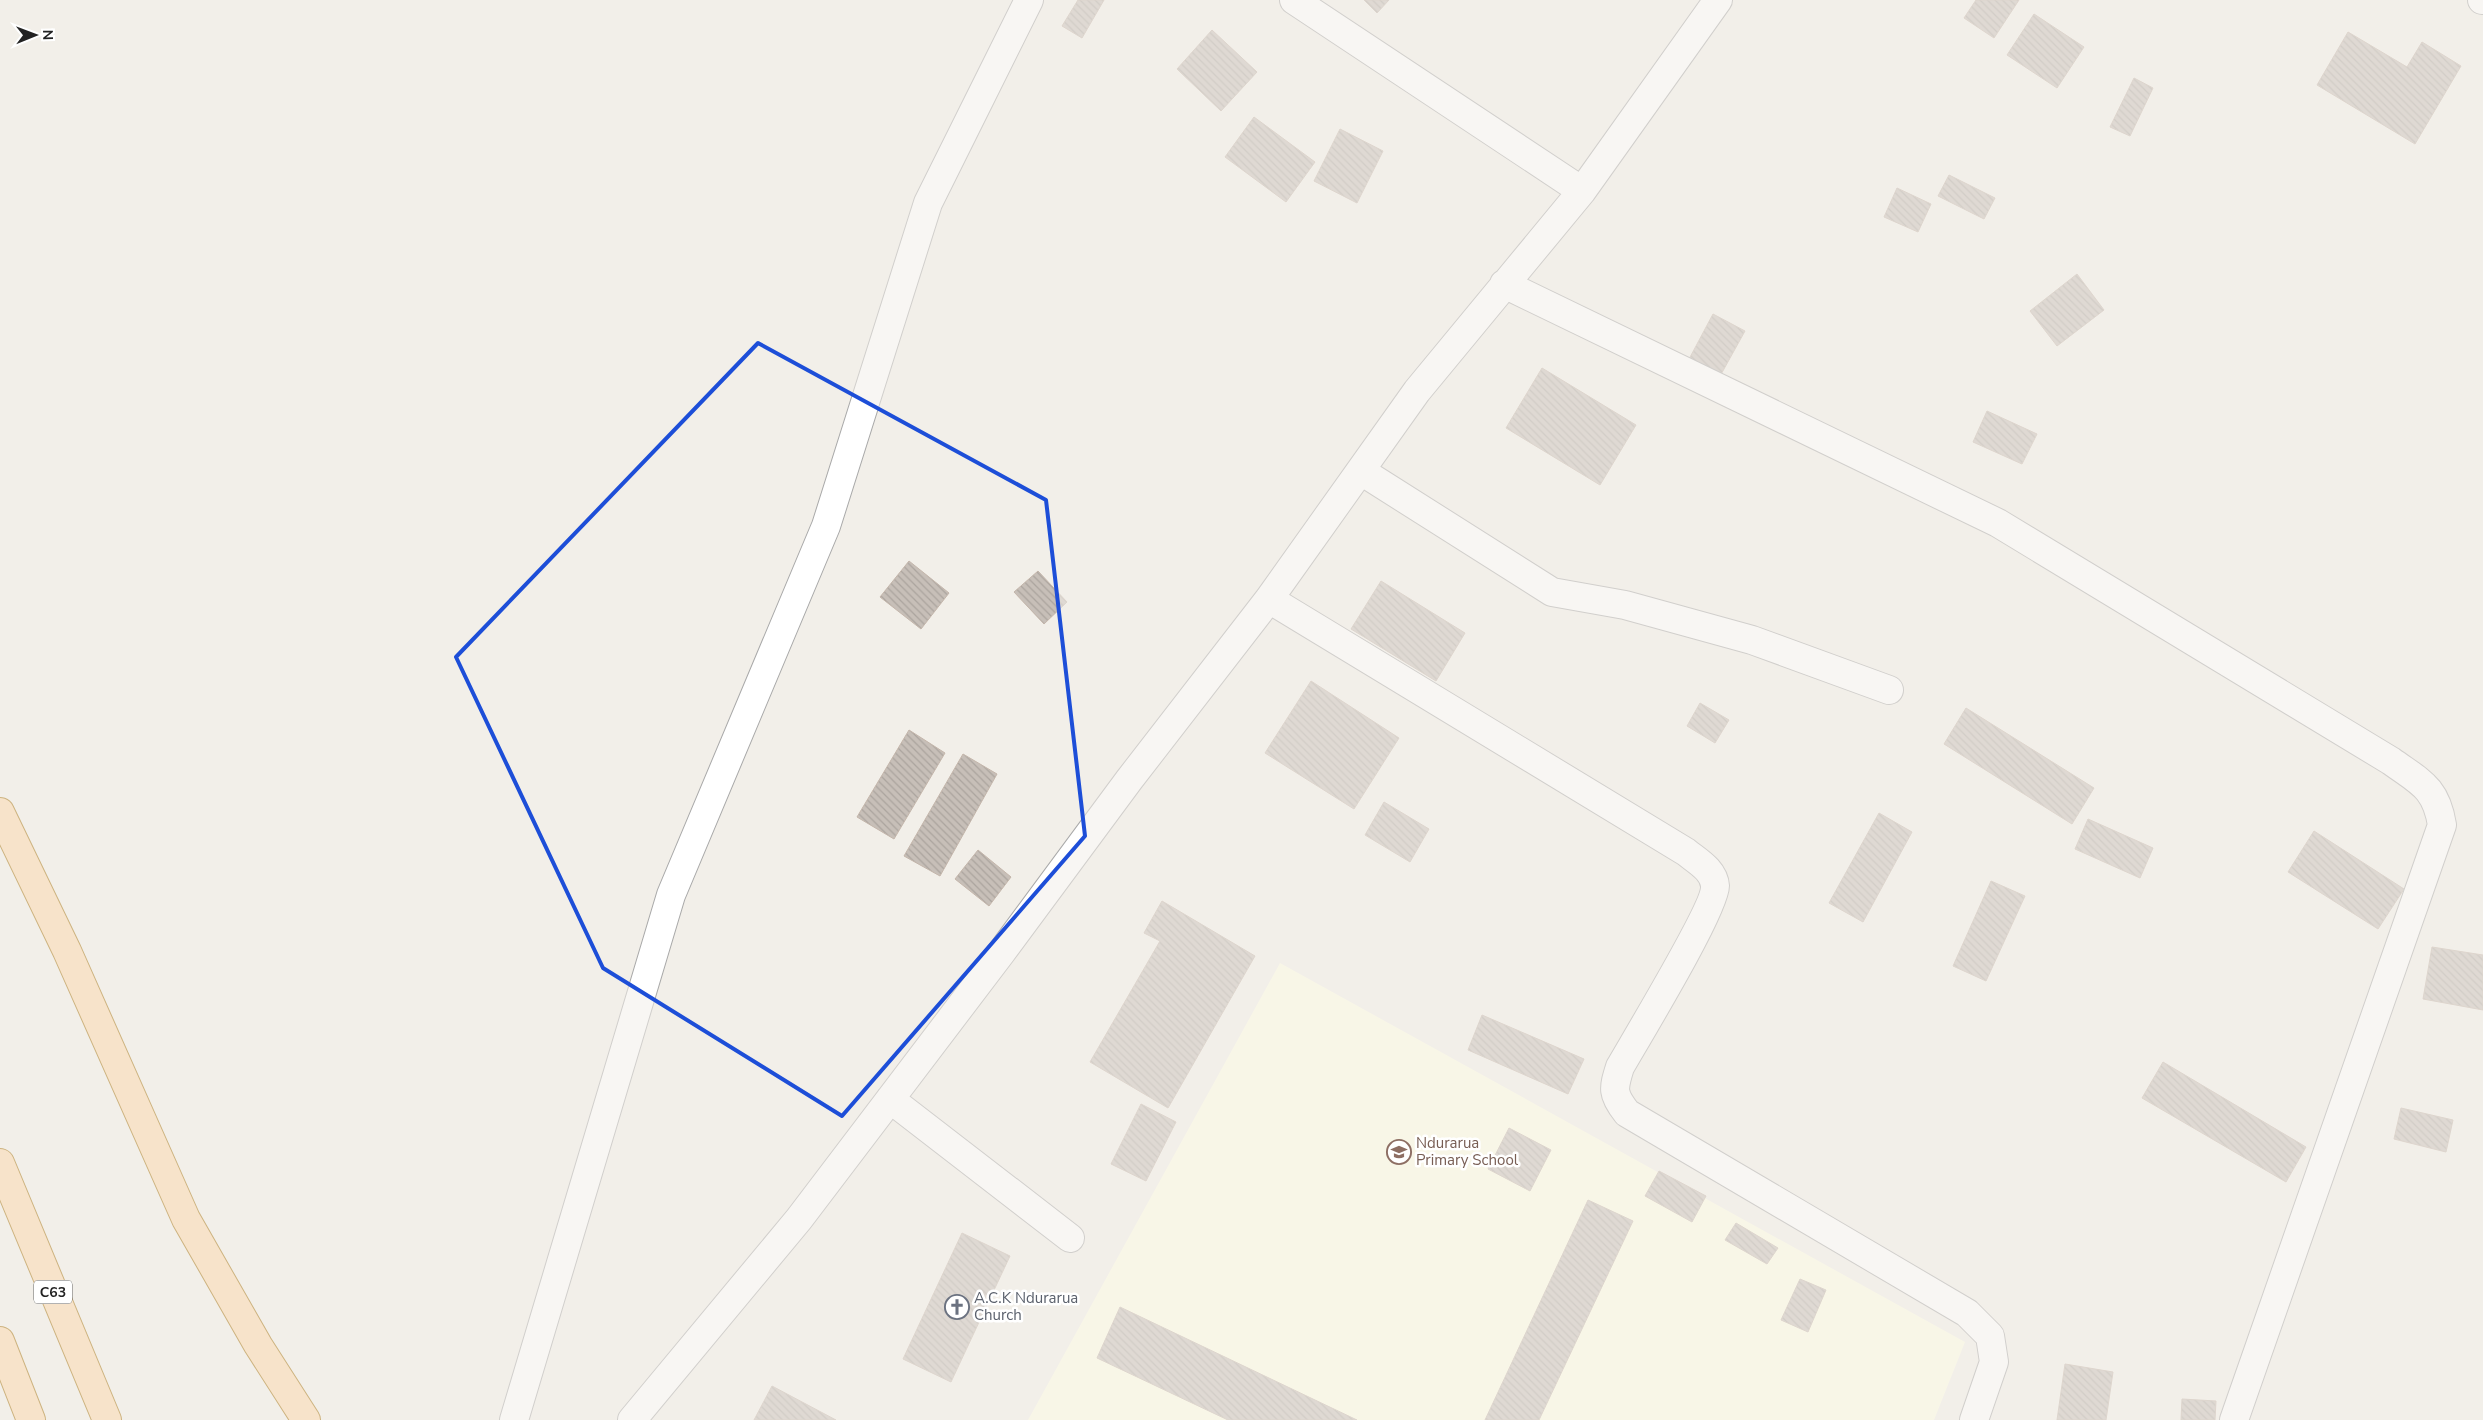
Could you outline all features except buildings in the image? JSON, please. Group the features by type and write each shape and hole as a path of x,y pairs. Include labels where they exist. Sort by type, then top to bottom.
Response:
{"main road":[{"path":"0,812 67,951 186,1219 258,1345 306,1420"},
{"name":"C63","path":"0,1163 107,1420"},
{"path":"0,1341 31,1420"}],"street":[{"path":"514,1420 672,895 826,526 928,204 1029,0"},
{"path":"1294,0 1582,191"},
{"path":"632,1420 799,1219 1129,780 1269,599 1417,391 1582,191 1718,0"},
{"path":"1504,284 1998,523 2391,761 2429,788 2439,807 2442,825 2234,1420"},
{"path":"1361,471 1552,592 1625,604 1752,640 1889,690"},
{"path":"1269,599 1686,852 1710,871 1715,886 1705,914 1620,1067 1614,1087 1616,1100 1627,1113 1967,1313 1990,1336 1994,1362 1974,1420"},
{"path":"890,1099 1070,1238"}],"highlighted area":[{"path":"758,343 1046,500 1085,836 842,1116 603,968 456,657"}],"shaded area":[{"name":"Ndurarua Primary School","path":"1280,963 1965,1342 1934,1420 1028,1420"}],"place":[{"name":"Ndurarua Primary School","path":"1399,1152"},
{"name":"A.C.K Ndurarua Church","path":"957,1307"}]}
